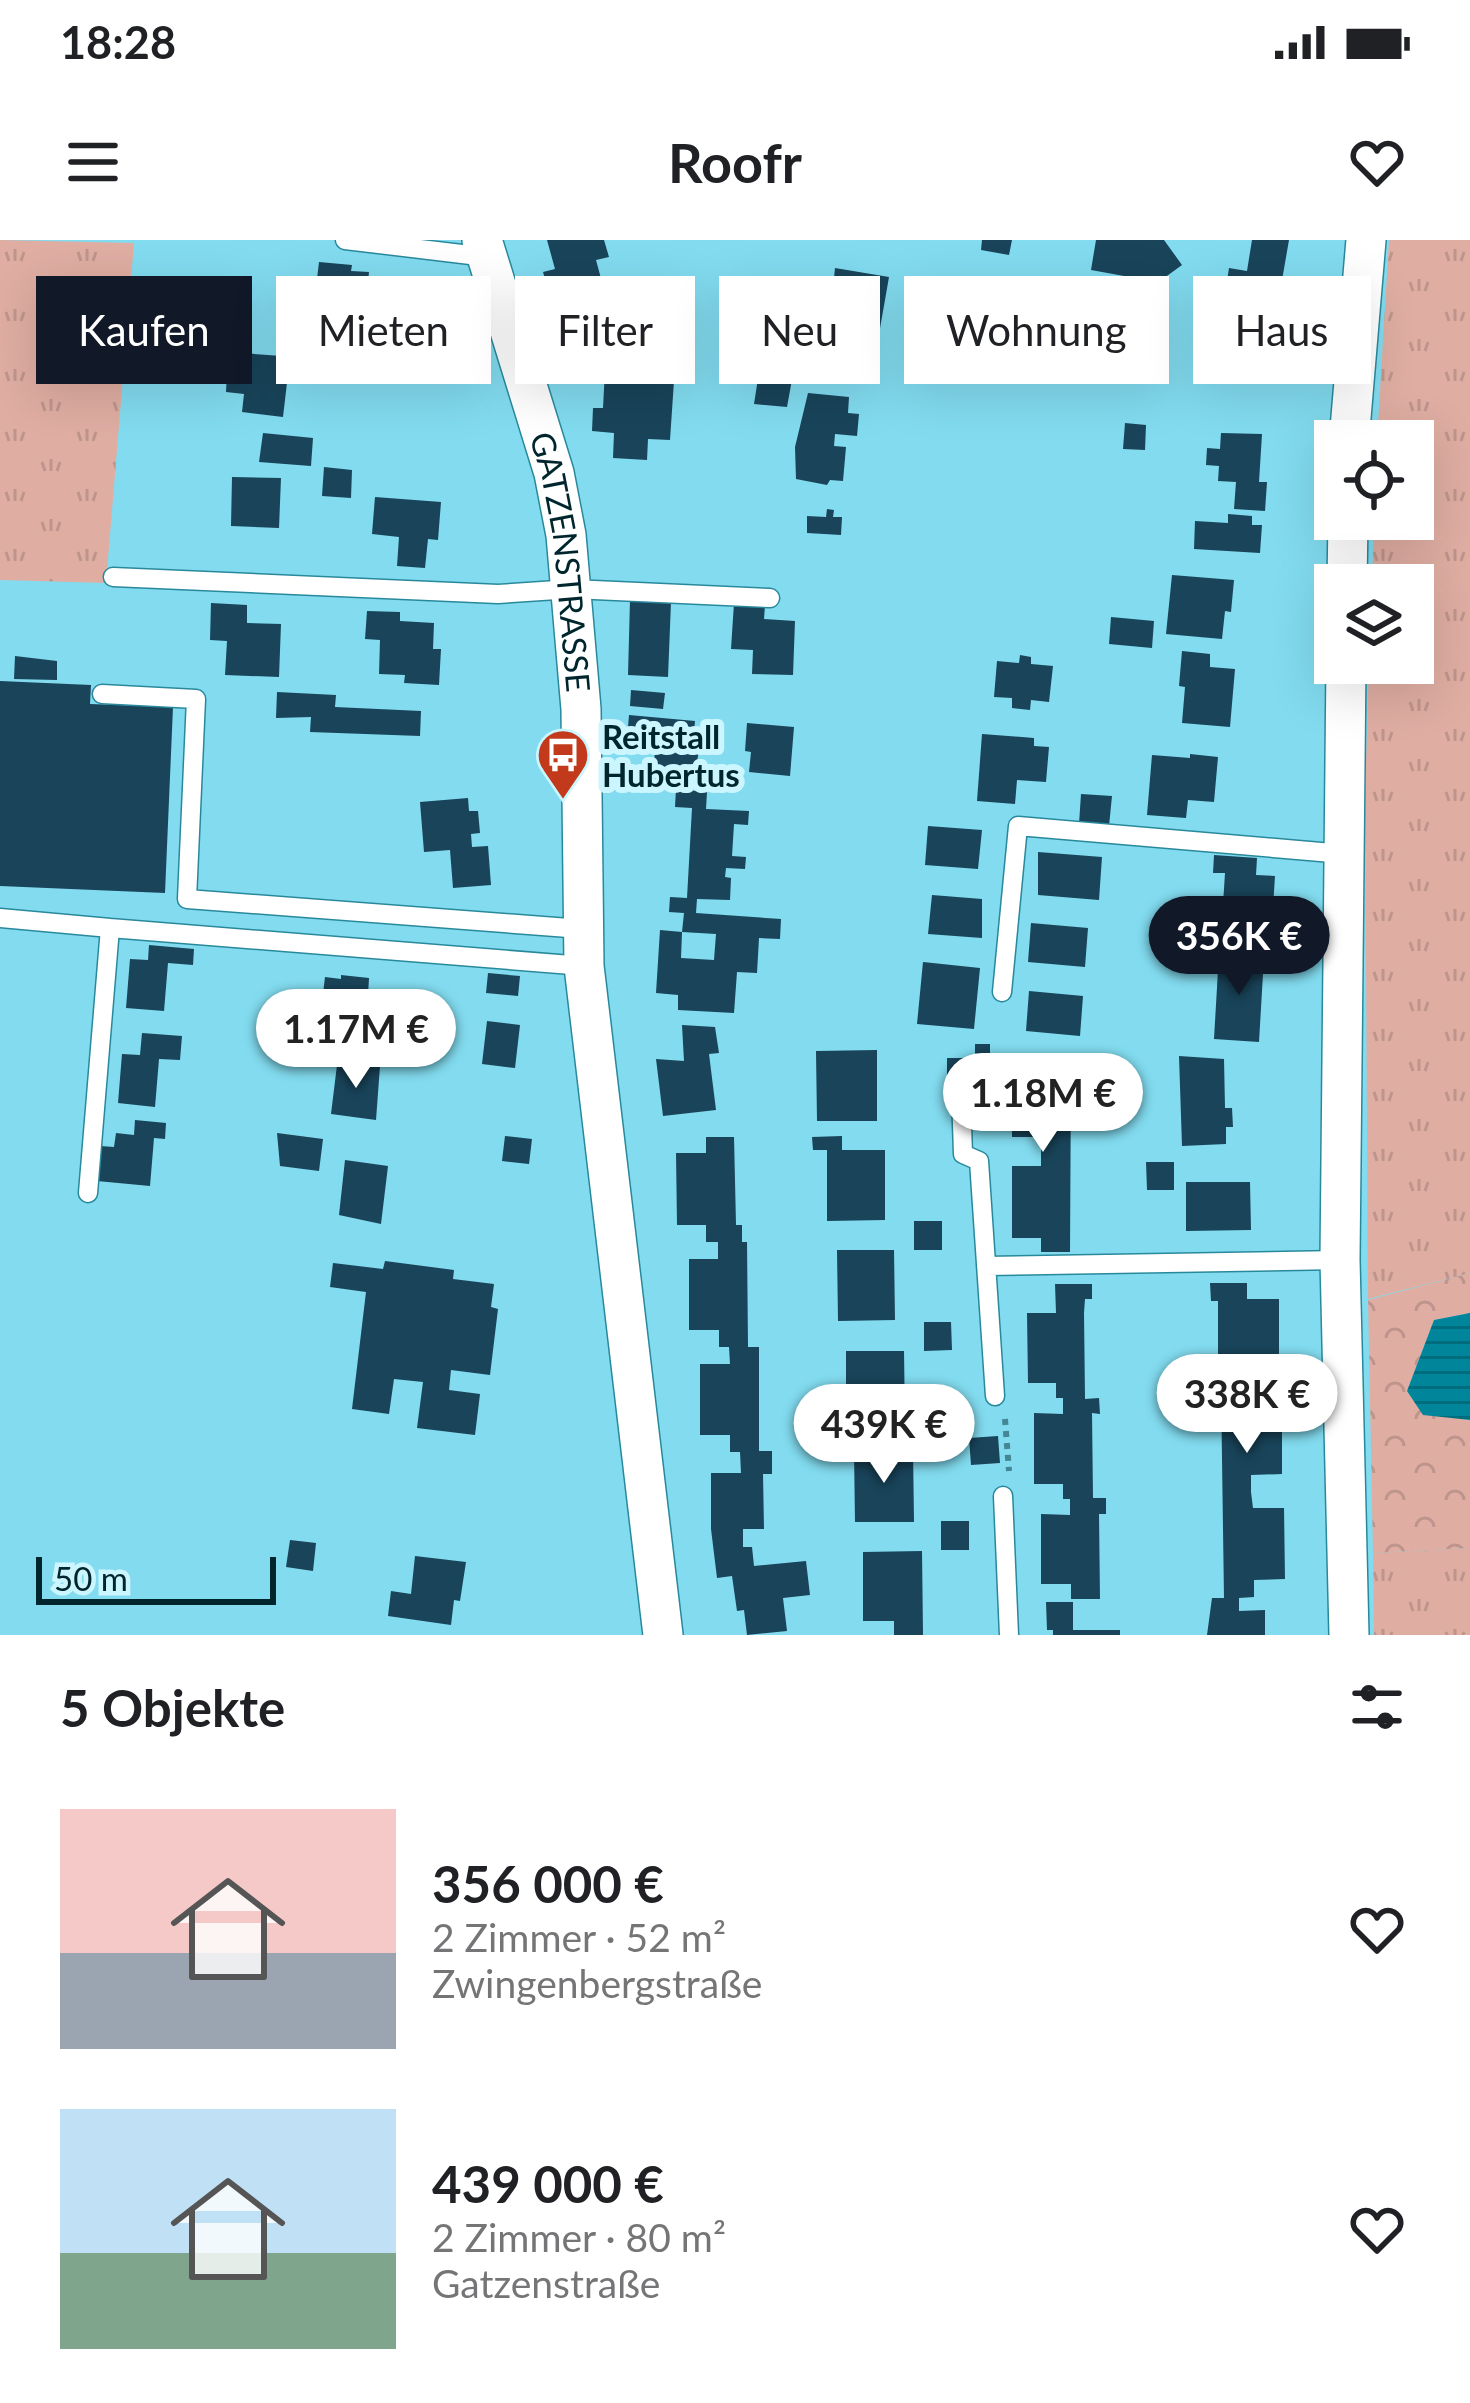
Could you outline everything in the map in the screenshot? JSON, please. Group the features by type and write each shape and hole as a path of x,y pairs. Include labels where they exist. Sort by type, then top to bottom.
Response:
{"street":[{"path":"1351,420 1366,240"},
{"name":"GATZENSTRASSE","path":"484,249 554,473 572,589 583,755 583,947 663,1635"},
{"path":"1346,684 1340,1260 1349,1635"}],"lane":[{"path":"345,240 484,249"},
{"path":"113,577 498,594 572,589 770,598"},
{"path":"102,694 196,699 188,899 583,947"},
{"path":"1002,992 1018,826 1344,854"},
{"path":"0,918 110,928 583,947"},
{"path":"88,1192 110,928"},
{"path":"961,1094 963,1154 979,1161 995,1396"},
{"path":"986,1266 1340,1260"},
{"path":"1003,1496 1009,1635"}],"path":[{"path":"995,1396 1004,1397 1011,1487 1003,1496"}],"green space":[{"path":"0,240 134,243 131,276 36,276 36,384 122,384 106,583 0,580"},
{"path":"1389,240 1470,240 1470,1273 1368,1299 1368,684 1434,684 1434,564 1373,564 1373,540 1434,540 1434,420 1378,420"},
{"path":"1470,1273 1470,1313 1434,1320 1407,1391 1423,1414 1470,1420 1470,1548 1373,1553 1368,1300"},
{"path":"1470,1548 1470,1635 1374,1635 1373,1553"}],"water":[{"path":"1470,1313 1470,1420 1423,1415 1407,1391 1434,1320"}],"building":[{"path":"547,240 604,240 609,257 596,260 600,276 544,276 543,272 555,269"},
{"path":"982,240 1012,240 1009,255 981,250"},
{"path":"1096,240 1164,240 1182,265 1167,276 1091,270"},
{"path":"1252,240 1289,240 1283,276 1228,276 1229,268 1247,271"},
{"path":"319,262 369,272 369,276 317,276"},
{"path":"835,268 889,277 880,328 880,276 834,276"},
{"path":"252,354 276,356 276,384 287,384 283,417 242,412 244,394 226,392 226,384 252,384"},
{"path":"604,384 674,384 670,440 648,439 647,460 613,458 614,433 592,431 593,408 603,408"},
{"path":"757,384 791,384 787,407 754,404"},
{"path":"808,393 849,397 848,413 859,414 857,436 835,434 834,446 846,447 843,481 830,480 827,485 796,479 795,447"},
{"path":"1125,423 1146,425 1145,450 1123,449"},
{"path":"263,433 313,438 311,466 259,462"},
{"path":"1221,433 1262,434 1259,482 1267,482 1265,511 1234,509 1236,482 1218,481 1219,466 1206,465 1207,448 1220,449"},
{"path":"324,467 352,470 351,498 322,496"},
{"path":"232,477 281,478 279,528 231,526"},
{"path":"375,497 441,502 438,540 428,539 425,568 397,566 399,537 372,534"},
{"path":"827,509 834,510 833,517 842,517 841,535 807,533 807,516 826,517"},
{"path":"1228,514 1252,516 1252,525 1262,525 1260,553 1194,549 1195,521 1228,523"},
{"path":"1172,575 1234,580 1222,639 1166,634"},
{"path":"630,600 671,602 668,677 628,675"},
{"path":"211,603 247,605 247,623 281,624 279,677 225,675 227,641 210,640"},
{"path":"734,603 765,605 764,619 795,621 793,675 752,674 753,650 731,649"},
{"path":"367,611 400,612 400,621 434,623 433,649 441,649 439,685 404,683 405,675 379,674 380,640 365,639"},
{"path":"1111,617 1154,621 1152,648 1109,644"},
{"path":"1182,651 1210,654 1210,667 1235,669 1230,727 1182,723"},
{"path":"1020,655 1031,657 1031,664 1053,666 1049,702 1031,700 1030,710 1012,708 1012,698 994,697 997,661 1019,663"},
{"path":"15,656 57,661 57,680 14,679"},
{"path":"0,681 91,685 90,704 173,707 165,893 0,886"},
{"path":"631,690 665,693 663,709 630,706"},
{"path":"277,692 336,695 335,707 421,711 420,736 310,732 311,717 276,718"},
{"path":"629,715 695,721 693,743 700,743 695,775 655,772 654,739 659,731 643,729 642,740 627,739"},
{"path":"747,723 794,727 790,776 749,772"},
{"path":"982,734 1034,738 1034,746 1049,747 1046,782 1017,780 1015,804 977,801"},
{"path":"1190,754 1218,757 1214,802 1188,800 1186,818 1147,815 1152,755 1190,758"},
{"path":"676,789 707,792 706,809 749,811 748,825 734,824 732,856 746,857 745,869 726,868 725,877 731,878 730,900 697,899 696,913 781,919 780,939 759,938 757,973 737,972 734,1013 678,1010 678,995 656,993 660,930 682,932 684,913 669,912 670,897 687,898 692,808 675,807","holes":["682,932 716,934 714,960 681,958"]},
{"path":"1081,794 1112,796 1109,826 1079,824"},
{"path":"468,798 469,811 478,811 480,833 471,834 472,847 488,846 491,885 453,888 450,850 424,852 420,802"},
{"path":"928,826 982,830 978,869 925,865"},
{"path":"1038,852 1102,857 1099,900 1038,895"},
{"path":"1214,855 1257,858 1256,875 1275,876 1272,923 1222,920 1225,873 1213,873"},
{"path":"932,895 982,899 982,938 928,934"},
{"path":"1031,923 1088,928 1085,967 1028,962"},
{"path":"149,945 194,949 193,965 168,963 164,1011 126,1008 130,959 148,960"},
{"path":"1219,953 1264,957 1259,1042 1214,1039"},
{"path":"923,962 980,968 974,1029 917,1024"},
{"path":"488,973 520,976 518,996 486,993"},
{"path":"341,975 369,978 366,1032 319,1027 325,977 341,979"},
{"path":"1029,991 1083,996 1080,1036 1026,1031"},
{"path":"487,1021 520,1025 515,1068 482,1064"},
{"path":"682,1025 715,1027 719,1053 709,1054 716,1110 663,1116 656,1059 684,1061"},
{"path":"142,1033 182,1036 180,1060 159,1059 155,1107 118,1103 122,1054 140,1055"},
{"path":"975,1044 990,1044 990,1072 976,1073 976,1086 947,1086 947,1058 975,1058"},
{"path":"877,1050 877,1121 817,1121 816,1051"},
{"path":"1179,1056 1224,1059 1225,1108 1232,1108 1233,1127 1226,1127 1226,1144 1182,1146"},
{"path":"353,1063 380,1066 376,1120 331,1114 337,1065 352,1067"},
{"path":"1011,1065 1071,1065 1070,1252 1041,1252 1041,1238 1012,1238 1012,1166 1041,1166 1041,1137 1012,1137"},
{"path":"135,1120 166,1123 165,1139 154,1138 150,1186 97,1181 100,1146 114,1147 116,1133 134,1135"},
{"path":"277,1133 323,1139 319,1171 280,1166"},
{"path":"505,1136 532,1139 529,1164 502,1161"},
{"path":"842,1136 842,1150 885,1150 885,1220 827,1221 827,1150 813,1150 812,1137"},
{"path":"706,1137 734,1137 736,1225 742,1225 742,1242 747,1242 748,1347 759,1347 759,1451 772,1451 772,1474 763,1474 764,1529 743,1529 743,1547 752,1547 754,1566 806,1561 810,1595 783,1598 787,1631 747,1635 744,1610 737,1611 732,1576 717,1578 711,1473 741,1473 740,1452 730,1452 730,1435 700,1435 700,1364 730,1364 729,1347 719,1347 719,1330 689,1330 689,1259 718,1259 718,1242 706,1242 706,1225 677,1225 676,1153 706,1153"},
{"path":"345,1160 388,1166 381,1224 339,1215"},
{"path":"1146,1162 1174,1162 1174,1190 1147,1190"},
{"path":"1186,1182 1250,1182 1251,1230 1186,1231"},
{"path":"914,1221 942,1221 942,1250 914,1250"},
{"path":"837,1250 894,1250 895,1320 838,1321"},
{"path":"385,1261 454,1270 453,1279 494,1284 491,1307 498,1309 490,1375 451,1370 449,1390 480,1394 475,1435 417,1428 423,1382 394,1379 389,1414 352,1409 366,1292 330,1287 333,1263 383,1269"},
{"path":"1210,1283 1247,1283 1247,1299 1279,1299 1279,1370 1249,1370 1249,1388 1251,1404 1282,1403 1282,1474 1251,1475 1251,1492 1253,1508 1284,1508 1285,1579 1254,1580 1254,1597 1239,1598 1239,1611 1265,1610 1265,1635 1207,1635 1212,1598 1224,1598 1221,1388 1212,1388 1212,1369 1218,1369 1218,1301 1211,1301"},
{"path":"1055,1284 1092,1284 1092,1299 1085,1299 1084,1313 1085,1399 1099,1398 1100,1414 1092,1413 1093,1498 1106,1498 1106,1514 1099,1514 1100,1599 1071,1599 1071,1584 1041,1584 1041,1514 1070,1515 1070,1499 1063,1499 1063,1484 1034,1484 1034,1413 1063,1414 1063,1398 1056,1398 1056,1383 1028,1383 1027,1313 1056,1313"},
{"path":"924,1322 951,1322 952,1350 924,1351"},
{"path":"846,1351 904,1351 905,1421 846,1421"},
{"path":"998,1436 1000,1463 971,1465 969,1438"},
{"path":"854,1450 913,1450 914,1522 855,1522"},
{"path":"941,1521 969,1521 969,1550 941,1550"},
{"path":"290,1540 316,1543 313,1571 286,1567"},
{"path":"922,1551 923,1635 894,1635 894,1621 863,1621 863,1552"},
{"path":"415,1556 466,1562 451,1625 388,1616 391,1591 411,1594"},
{"path":"1046,1602 1073,1602 1073,1630 1120,1630 1120,1635 1053,1635 1053,1630 1047,1630"}],"place":[{"name":"Reitstall Hubertus","path":"563,801"}]}
